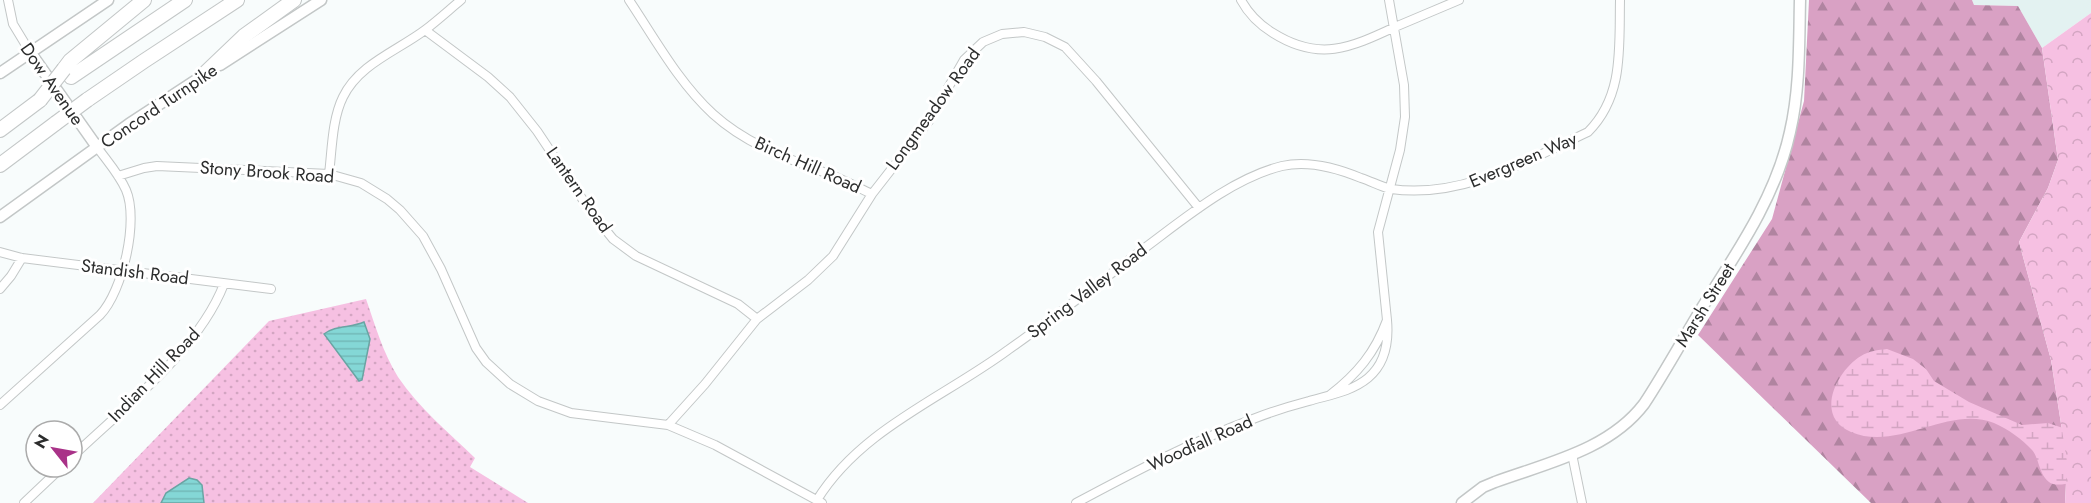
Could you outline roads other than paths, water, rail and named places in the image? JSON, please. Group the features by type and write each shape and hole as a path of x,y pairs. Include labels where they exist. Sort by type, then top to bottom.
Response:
{"highway":[{"path":"67,73 70,61 144,0"},
{"path":"0,130 40,100 67,73 186,0"},
{"path":"0,165 87,100 237,0"},
{"path":"200,78 244,36 294,0"}],"street":[{"name":"Dow Avenue","path":"0,405 104,311 115,294 123,270 130,228 126,189 13,24 8,0"},
{"path":"0,73 108,0"},
{"name":"Concord Turnpike","path":"0,217 97,147 321,0"},
{"path":"329,174 338,109 355,78 366,68 425,30 461,0"},
{"name":"Birch Hill Road","path":"629,0 687,86 729,128 790,160 872,194"},
{"path":"1241,0 1246,9 1267,29 1286,41 1314,49 1340,48 1363,43 1459,0"},
{"name":"Woodfall Road","path":"1076,503 1180,448 1278,409 1349,389 1376,369 1386,351 1388,339 1378,240 1380,221 1400,150 1406,117 1404,85 1389,0"},
{"name":"Evergreen Way","path":"1389,188 1423,191 1452,188 1494,176 1588,132 1599,121 1611,100 1616,82 1620,0"},
{"name":"Marsh Street","path":"1462,503 1495,482 1597,443 1629,421 1644,404 1743,243 1765,202 1785,150 1793,117 1798,68 1800,0"},
{"name":"Lantern Road","path":"425,30 488,77 510,97 537,131 591,212 613,239 636,255 738,304 757,319"},
{"name":"Longmeadow Road","path":"668,426 757,319 808,280 833,256 872,194 929,121 964,60 983,42 1002,34 1024,32 1045,37 1065,47 1096,81 1199,208"},
{"name":"Spring Valley Road","path":"820,501 826,485 850,459 883,431 1006,352 1199,208 1239,184 1267,171 1297,164 1319,165 1350,173 1389,188"},
{"name":"Stony Brook Road","path":"118,176 157,166 329,174 347,178 374,190 412,222 433,252 476,348 486,362 510,384 538,401 571,413 668,426 715,445 820,501"},
{"name":"Standish Road","path":"0,252 22,258 271,289"},
{"path":"0,289 12,276 22,258"},
{"name":"Indian Hill Road","path":"84,446 195,337 219,297 224,284"},
{"name":"Woodfall Road","path":"1330,394 1355,374 1366,361 1378,342 1387,320"},
{"path":"1572,454 1582,503"},
{"path":"24,503 49,479"}],"water":[{"path":"364,322 370,339 362,380 359,381 324,334 333,329"},
{"path":"189,478 197,480 202,485 204,503 161,503 166,493"}]}
